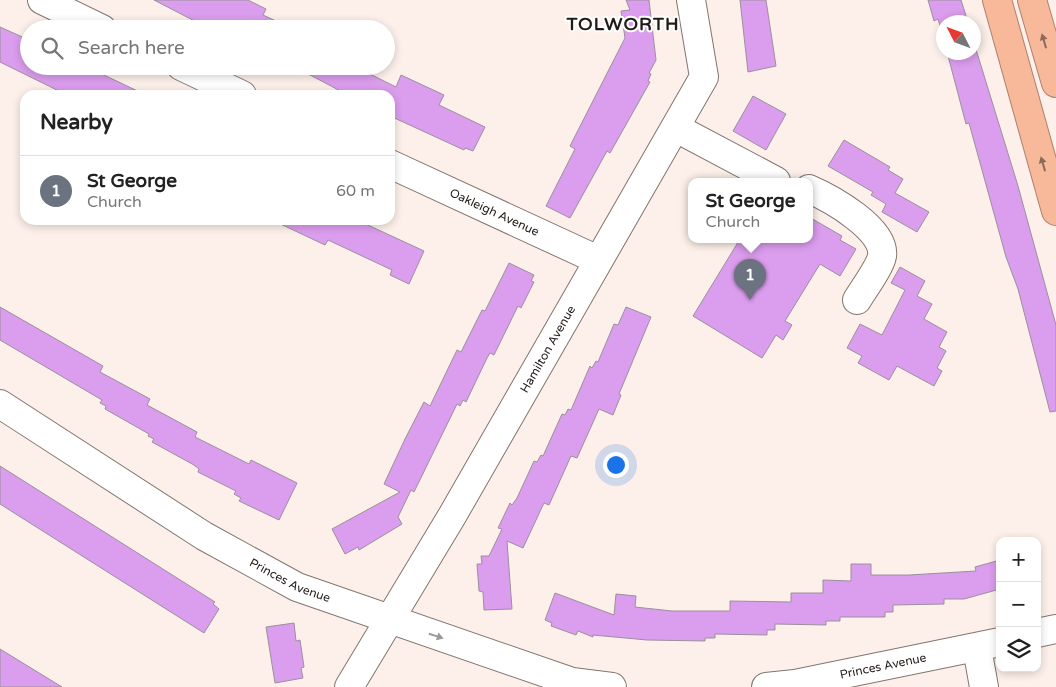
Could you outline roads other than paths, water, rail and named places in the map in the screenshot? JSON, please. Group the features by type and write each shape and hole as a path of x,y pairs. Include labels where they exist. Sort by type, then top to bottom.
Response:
{"highway":[{"path":"997,0 1056,211"},
{"path":"1032,0 1056,82"}],"street":[{"path":"42,0 83,20"},
{"name":"Hamilton Avenue","path":"349,687 452,516 704,77 691,0"},
{"path":"200,75 231,90"},
{"path":"676,128 770,178"},
{"name":"Oakleigh Avenue","path":"395,166 598,260"},
{"path":"813,191 832,199 852,214 881,242 882,257 857,300"},
{"name":"Princes Avenue","path":"0,404 204,536 298,587 572,682 612,687"},
{"path":"1041,632 1056,629"},
{"path":"984,687 988,645"},
{"name":"Princes Avenue","path":"766,687 796,685 988,645"}],"place":[{"name":"St George","path":"750,300"}],"district":[{"name":"TOLWORTH","path":"623,24"}]}
